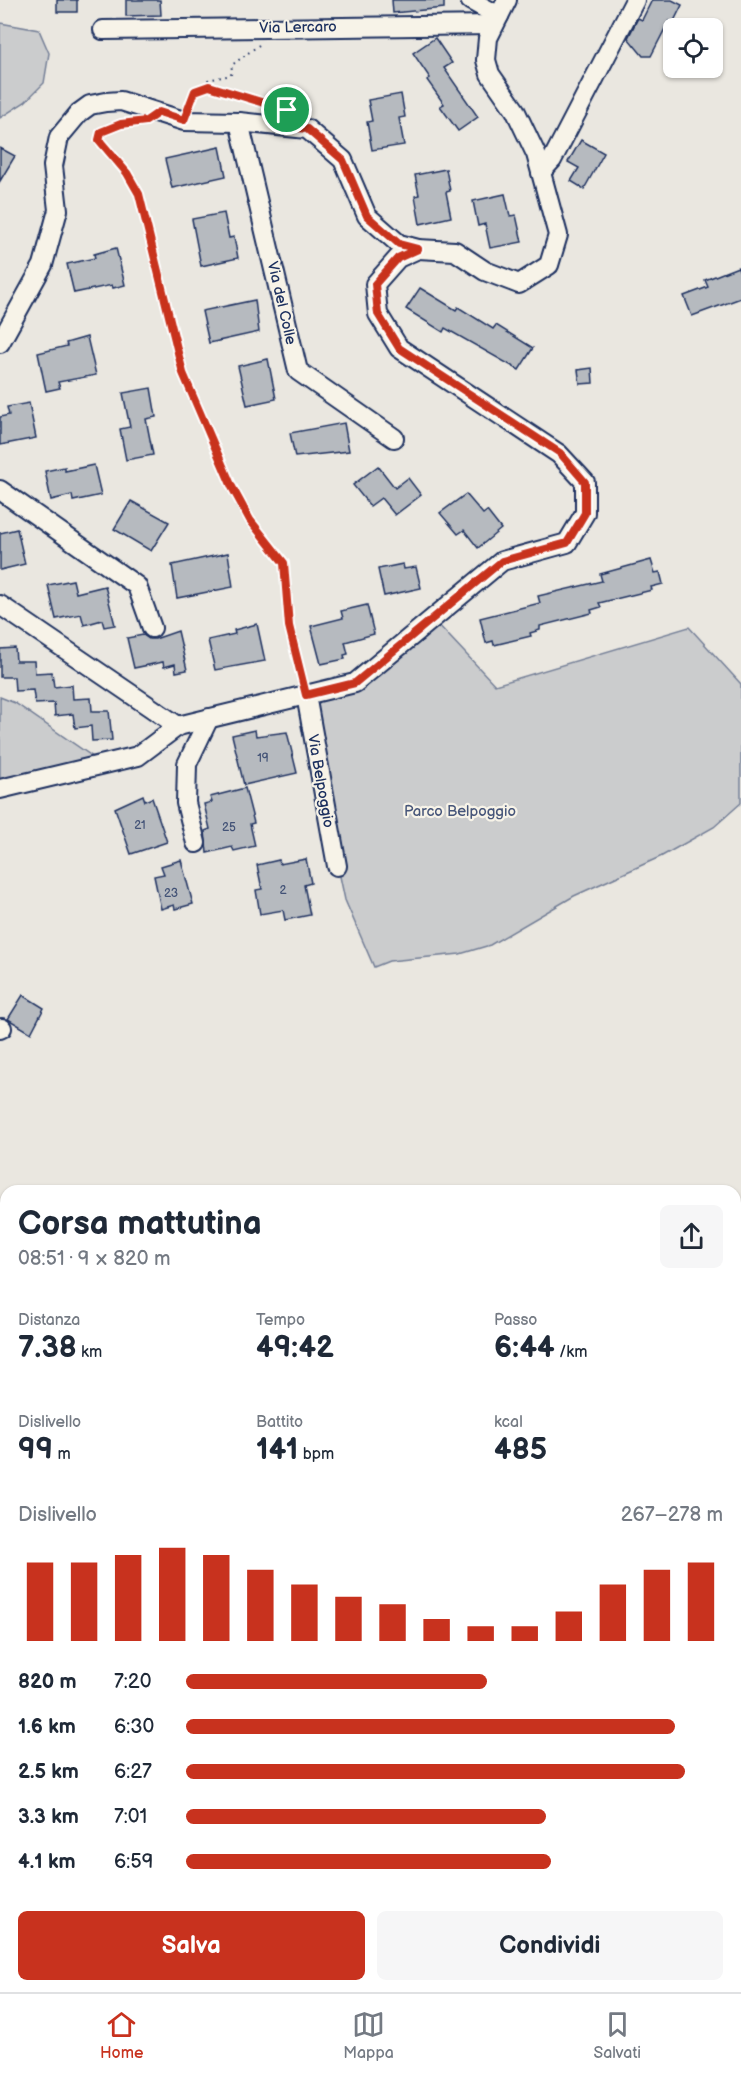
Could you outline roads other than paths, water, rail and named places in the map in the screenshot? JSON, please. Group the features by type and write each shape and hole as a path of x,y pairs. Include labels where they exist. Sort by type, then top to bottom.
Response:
{"street":[{"path":"0,343 43,265 58,210 53,166 59,137 68,124 90,105 106,102 121,102 184,120 239,122 307,129 343,160 367,216 399,244 418,249 454,251 484,271 519,284 549,265 558,234 536,154 515,110 490,74 486,60 486,46 500,14 470,0"},
{"path":"541,172 552,160 635,0"},
{"name":"Via Lercaro","path":"103,30 500,14"},
{"name":"Via del Colle","path":"239,122 298,371 394,438"},
{"path":"0,789 138,756 178,726 355,683 502,561 567,543 585,513 585,482 560,453 399,348 378,314 375,284 398,258 418,249"},
{"path":"0,490 137,586 152,628"},
{"path":"0,604 178,726"},
{"name":"Via Belpoggio","path":"306,695 337,867"},
{"path":"196,843 186,803 187,764 209,718"}],"park label":[{"name":"Parco Belpoggio","path":"460,811"}]}
